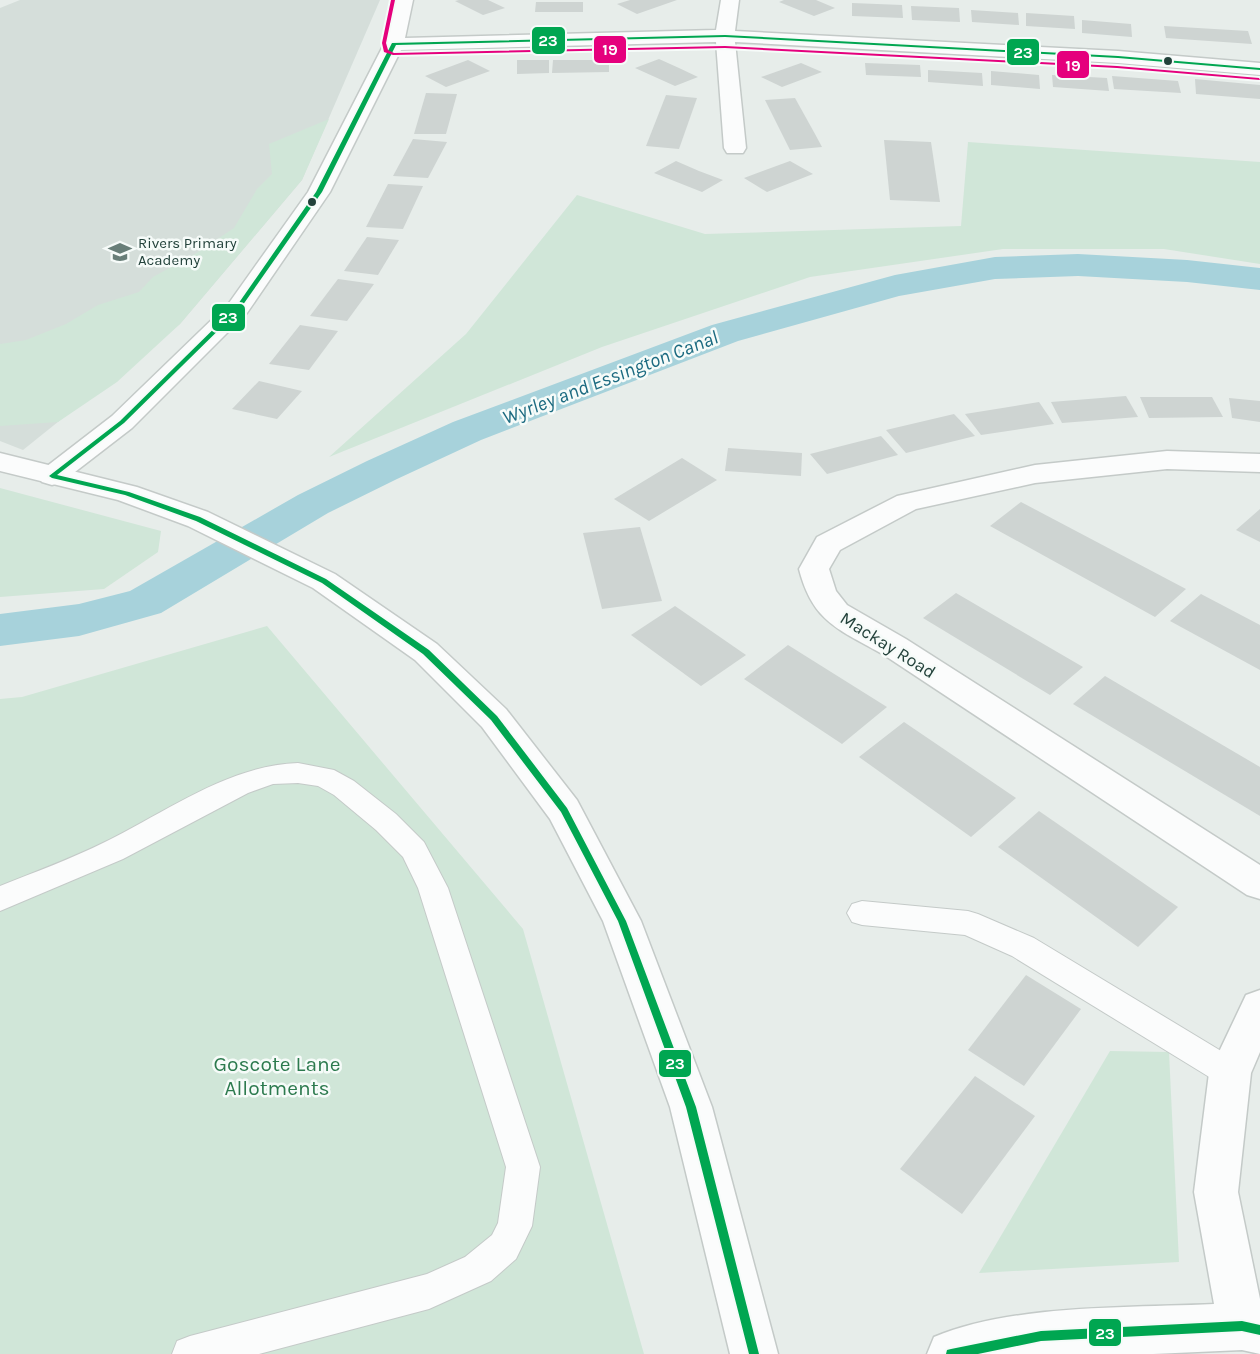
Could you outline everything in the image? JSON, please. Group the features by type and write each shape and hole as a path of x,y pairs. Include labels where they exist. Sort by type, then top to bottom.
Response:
{"street":[{"path":"52,476 122,422 238,308 319,192 394,44 404,0"},
{"path":"730,0 725,36 735,148"},
{"path":"394,44 725,36 1118,57 1260,69"},
{"name":"Mackay Road","path":"1260,463 1167,460 1035,474 907,502 828,544 814,569 821,594 836,613 905,653 1260,884"},
{"path":"0,462 127,493 198,519 324,581 426,652 494,718 564,810 622,921 691,1107 754,1354"},
{"path":"951,1354 1041,1336 1251,1328 1216,1192 1230,1073 1260,1007"}],"lane":[{"path":"0,899 113,850 238,786 271,774 298,773 324,777 344,788 386,822 414,850 433,888 523,1167 515,1226 504,1247 478,1269 429,1292 190,1354"},
{"path":"862,913 968,922 1023,947 1230,1073"}],"shaded area":[{"name":"Rivers Primary Academy","path":"20,0 380,0 302,180 180,324 23,450 0,441 0,8"}],"green space":[{"path":"329,119 302,180 180,324 117,382 58,422 0,426 0,344 26,340 66,324 98,305 139,292 153,277 195,254 234,228 257,189 272,174 269,144"},
{"path":"968,142 1260,162 1260,264 1164,249 1003,249 810,277 602,347 329,457 466,334 577,195 705,234 961,226"},
{"path":"0,488 161,531 158,552 104,589 0,597"},
{"name":"Goscote Lane Allotments","path":"267,626 523,929 644,1354 0,1354 0,699 22,697"},
{"path":"1110,1051 1169,1052 1179,1262 979,1273"}],"building":[{"path":"488,0 505,8 483,15 455,1"},
{"path":"630,0 677,0 637,14 617,4"},
{"path":"816,0 835,8 814,16 779,2"},
{"path":"536,2 583,2 583,12 535,12"},
{"path":"852,3 902,5 903,18 852,16"},
{"path":"911,6 959,8 960,22 912,20"},
{"path":"971,10 1018,13 1019,25 972,22"},
{"path":"1026,13 1074,16 1075,29 1026,26"},
{"path":"1082,20 1131,24 1132,37 1082,33"},
{"path":"1164,26 1248,31 1252,44 1166,38"},
{"path":"659,59 698,77 675,86 635,68"},
{"path":"468,60 490,71 446,87 425,76"},
{"path":"517,60 549,60 549,73 517,74"},
{"path":"553,60 609,60 609,72 552,73"},
{"path":"801,63 822,72 782,87 761,77"},
{"path":"865,63 920,65 921,77 866,75"},
{"path":"928,70 982,73 983,86 928,82"},
{"path":"991,71 1039,75 1040,89 991,85"},
{"path":"1052,75 1107,78 1109,91 1053,87"},
{"path":"1112,76 1178,81 1181,93 1114,89"},
{"path":"1195,79 1260,85 1260,99 1196,94"},
{"path":"426,93 457,94 446,134 414,134"},
{"path":"666,95 697,98 679,149 646,146"},
{"path":"795,98 822,147 790,150 765,100"},
{"path":"413,139 447,142 428,178 393,176"},
{"path":"884,140 931,142 940,202 890,200"},
{"path":"676,161 723,180 702,192 654,173"},
{"path":"790,161 813,174 767,192 744,178"},
{"path":"388,184 423,186 403,229 366,227"},
{"path":"367,237 399,240 378,275 344,271"},
{"path":"338,279 374,284 347,321 310,316"},
{"path":"300,325 338,331 309,370 269,364"},
{"path":"259,381 302,391 277,419 232,409"},
{"path":"1126,396 1138,417 1062,423 1051,402"},
{"path":"1140,397 1212,397 1223,417 1149,418"},
{"path":"1229,398 1260,401 1260,422 1232,418"},
{"path":"1039,402 1054,424 981,435 965,414"},
{"path":"954,414 975,436 906,453 886,430"},
{"path":"881,436 898,455 827,474 810,454"},
{"path":"728,448 802,453 801,476 725,471"},
{"path":"682,458 717,480 649,521 614,499"},
{"path":"1021,502 1186,589 1155,617 990,526"},
{"path":"1260,509 1260,542 1236,530"},
{"path":"640,527 662,601 602,609 583,533"},
{"path":"956,593 1083,667 1050,695 923,618"},
{"path":"1201,594 1260,625 1260,670 1170,621"},
{"path":"675,606 746,655 701,686 631,635"},
{"path":"788,645 887,707 842,744 744,679"},
{"path":"1105,676 1260,767 1260,816 1073,704"},
{"path":"904,722 1016,798 971,837 859,757"},
{"path":"1039,811 1178,907 1138,947 998,847"},
{"path":"1026,975 1081,1009 1024,1086 968,1050"},
{"path":"975,1076 1035,1116 962,1214 900,1169"}],"waterway":[{"name":"Wyrley and Essington Canal","path":"0,630 79,620 145,602 313,504 382,470 467,431 725,333 895,286 995,268 1078,265 1187,271 1260,279"}],"transit line":[{"name":"19","path":"393,0 384,43 386,51 393,54 725,47 1117,67 1259,79"},
{"name":"23","path":"52,476 122,422 238,308 319,192 394,44 725,36 1118,57 1260,69"},
{"name":"23","path":"52,476 127,493 198,519 324,581 426,652 494,718 564,810 622,921 691,1107 754,1354"},
{"name":"23","path":"951,1354 1041,1336 1242,1326 1260,1330"}],"place":[{"name":"Rivers Primary Academy","path":"120,252"}]}
